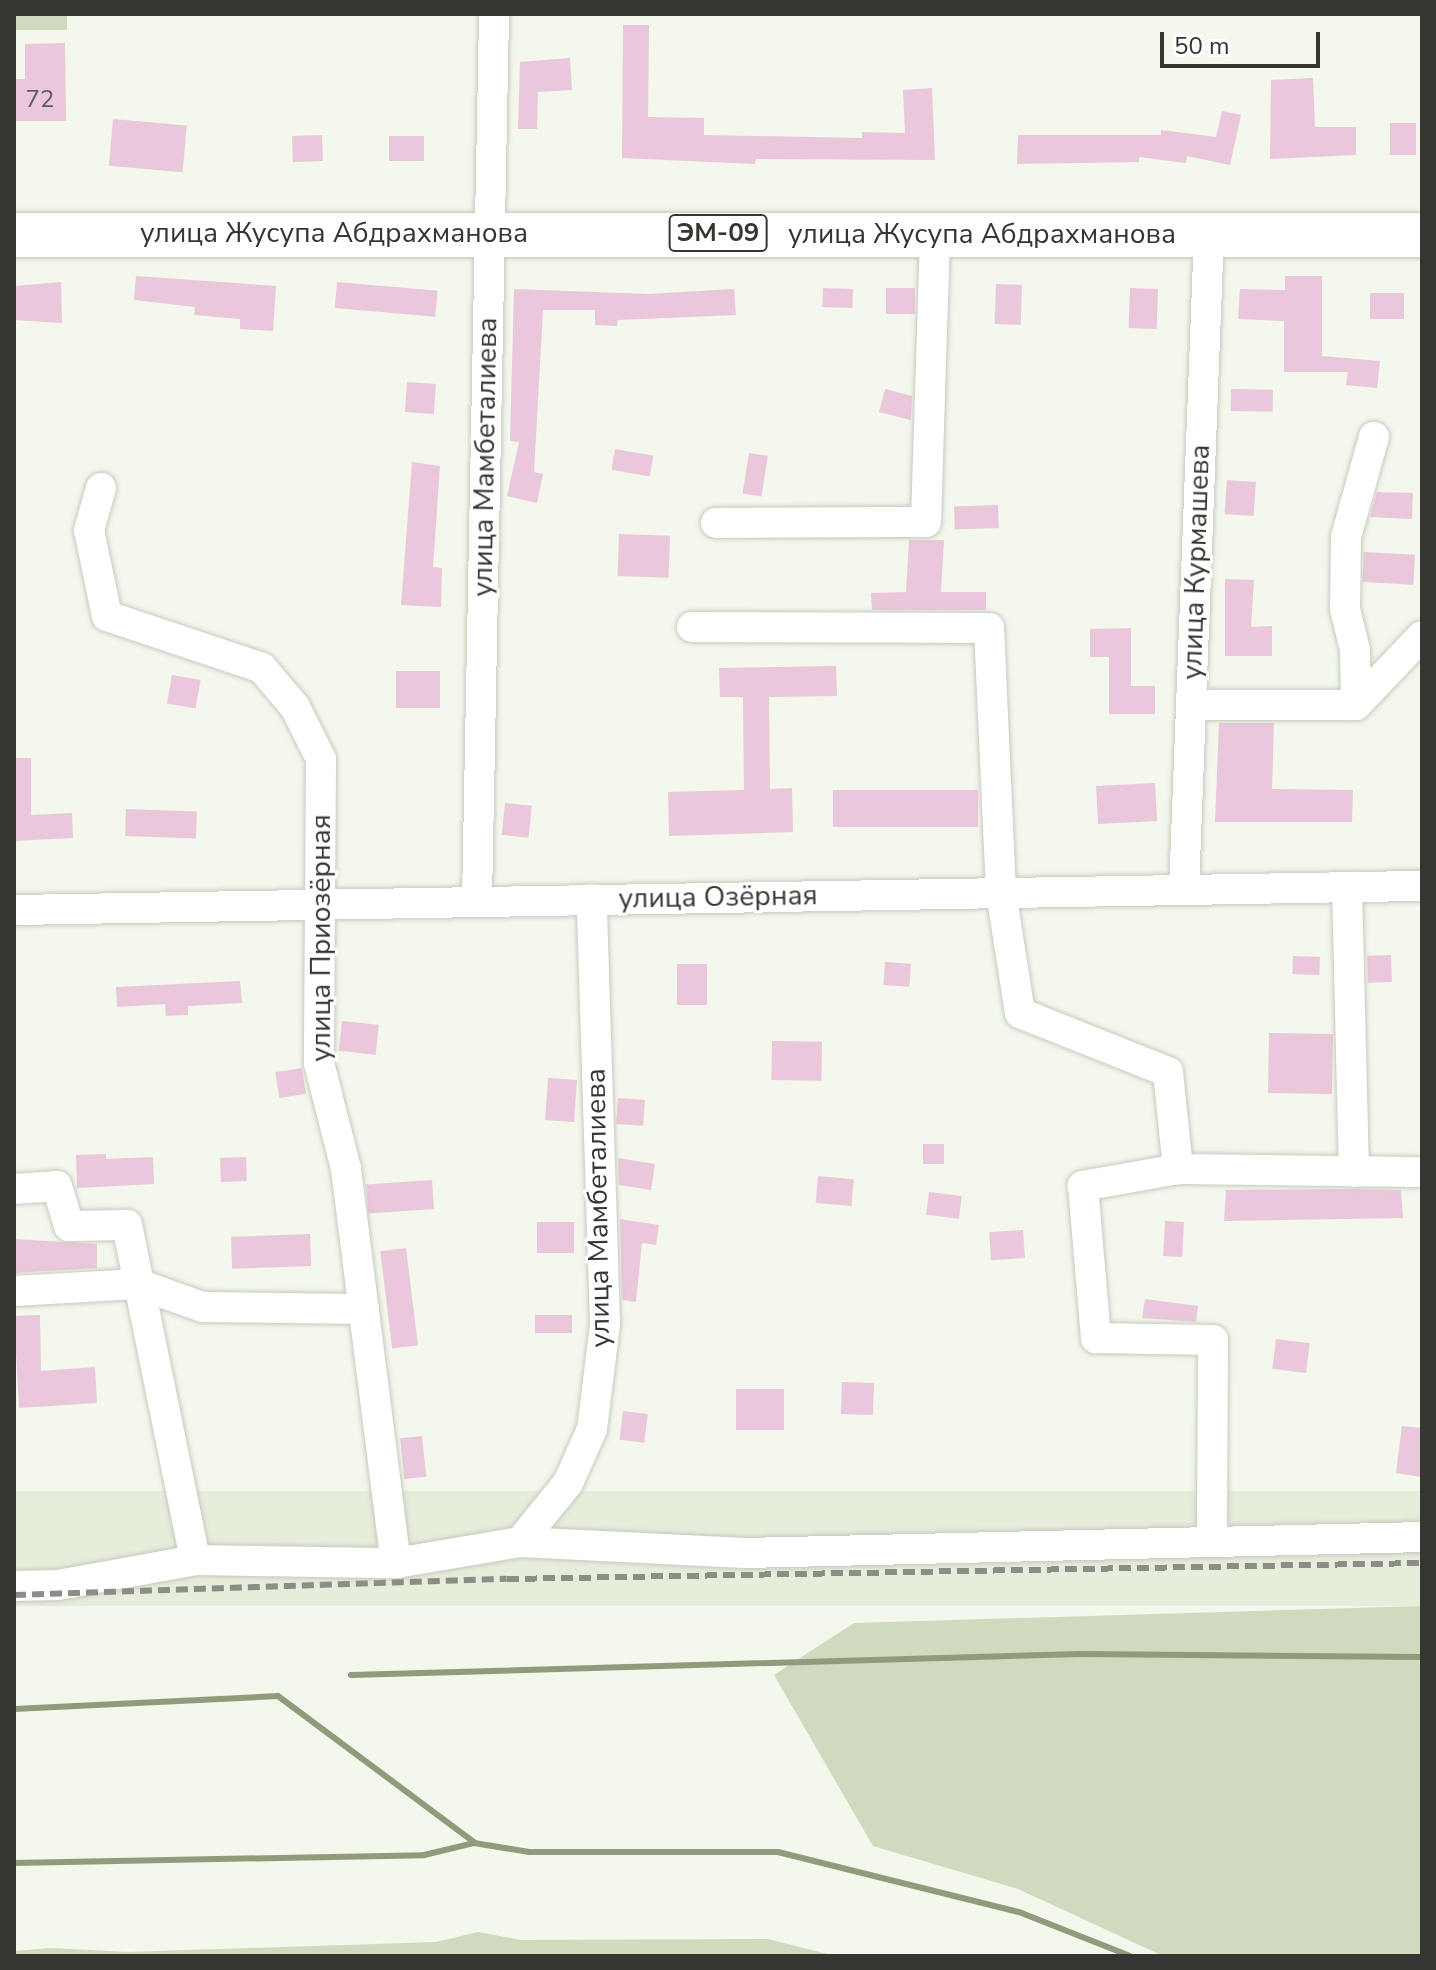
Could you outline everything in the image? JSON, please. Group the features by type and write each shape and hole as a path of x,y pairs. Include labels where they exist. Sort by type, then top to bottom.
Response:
{"highway":[{"name":"улица Жусупа Абдрахманова","path":"14,235 1422,235"}],"street":[{"name":"улица Мамбеталиева","path":"477,901 494,14"},
{"path":"716,523 926,522 935,233"},
{"name":"улица Курмашева","path":"1184,890 1209,234"},
{"path":"1356,705 1355,650 1345,609 1346,537 1374,437"},
{"name":"улица Приозёрная","path":"101,488 89,530 107,616 262,668 295,707 321,759 319,1063 346,1169 396,1563"},
{"path":"692,627 989,628 1001,892 1020,1013 1168,1072 1178,1169"},
{"path":"1191,705 1356,705 1422,636"},
{"name":"улица Озёрная","path":"14,910 1422,886"},
{"path":"1347,887 1354,1172"},
{"name":"улица Мамбеталиева","path":"520,1542 568,1483 592,1429 605,1324 592,899"},
{"path":"1212,1541 1213,1340 1096,1338 1083,1186 1178,1169 1422,1172"},
{"path":"14,1189 57,1186 69,1226 127,1225 195,1560"},
{"path":"14,1291 138,1284 203,1307 364,1309"},
{"path":"14,1586 58,1585 195,1560 396,1563 520,1542 745,1553 1422,1537"}],"shaded area":[{"path":"14,14 67,14 67,30 14,30"},
{"path":"14,1491 1422,1491 1422,1606 14,1606"},
{"path":"1422,1606 1422,1956 1163,1956 1018,1889 873,1846 774,1675 854,1623"},
{"path":"478,1932 521,1940 768,1939 835,1956 14,1956 14,1951 51,1948 127,1952 436,1942"}],"building":[{"path":"623,25 649,25 648,117 704,118 704,135 862,138 862,132 905,133 903,90 932,88 935,160 756,159 755,164 622,158"},
{"path":"65,43 66,121 14,121 14,79 25,79 25,44"},
{"path":"570,58 572,90 538,92 537,129 518,129 520,62"},
{"path":"1313,78 1315,127 1356,127 1356,155 1270,159 1271,80"},
{"path":"1222,111 1241,115 1230,165 1187,156 1186,163 1139,157 1139,162 1017,164 1018,135 1161,135 1161,130 1216,137"},
{"path":"113,119 187,125 183,172 109,166"},
{"path":"1390,123 1416,123 1416,155 1390,155"},
{"path":"322,135 323,161 293,162 292,136"},
{"path":"389,136 424,136 424,161 389,161"},
{"path":"136,276 276,286 273,331 240,329 240,319 194,315 195,307 134,300"},
{"path":"1285,276 1322,276 1322,356 1380,361 1377,388 1346,385 1348,372 1284,372 1284,321 1238,319 1240,289 1285,290"},
{"path":"61,282 62,323 14,320 14,286"},
{"path":"337,282 438,291 435,317 335,308"},
{"path":"996,284 1022,285 1021,325 995,324"},
{"path":"823,288 853,289 852,308 822,307"},
{"path":"886,288 915,288 915,314 886,314"},
{"path":"1130,288 1158,289 1157,329 1129,328"},
{"path":"514,289 648,294 734,289 736,315 618,320 617,326 595,325 595,310 543,310 534,472 543,474 537,503 507,496 519,442 510,441"},
{"path":"1370,293 1404,293 1404,319 1370,319"},
{"path":"407,382 436,384 434,414 405,412"},
{"path":"885,389 912,396 911,420 879,412"},
{"path":"1231,389 1273,390 1273,412 1231,411"},
{"path":"615,449 653,456 650,476 611,470"},
{"path":"749,453 768,456 761,496 743,493"},
{"path":"412,462 440,466 433,567 442,568 441,607 401,605"},
{"path":"1227,480 1256,482 1254,516 1225,514"},
{"path":"1377,492 1413,493 1412,519 1370,517"},
{"path":"998,505 999,528 955,530 954,507"},
{"path":"619,534 670,536 669,578 618,576"},
{"path":"909,540 944,540 941,592 986,592 986,610 872,610 871,593 906,592"},
{"path":"1364,552 1415,555 1413,585 1362,582"},
{"path":"1225,579 1254,580 1251,627 1272,626 1272,656 1225,656"},
{"path":"1131,628 1131,686 1155,686 1155,714 1109,714 1109,657 1090,657 1090,629"},
{"path":"836,666 837,696 769,697 770,789 792,788 793,832 669,836 668,792 744,790 743,697 720,697 719,668"},
{"path":"396,671 440,671 440,708 396,708"},
{"path":"172,675 201,680 196,709 167,704"},
{"path":"1219,723 1274,723 1272,789 1353,790 1352,822 1215,822"},
{"path":"14,758 31,758 31,815 72,813 73,838 14,841"},
{"path":"1155,783 1157,821 1098,824 1096,786"},
{"path":"833,790 978,790 978,827 833,827"},
{"path":"505,803 532,806 529,838 502,835"},
{"path":"126,809 197,811 196,838 125,836"},
{"path":"1391,955 1392,982 1368,983 1367,956"},
{"path":"1293,956 1320,957 1319,975 1292,974"},
{"path":"885,962 911,964 909,987 883,985"},
{"path":"677,964 707,964 707,1005 677,1005"},
{"path":"240,981 242,1003 188,1006 188,1015 166,1016 165,1004 117,1007 116,987"},
{"path":"342,1021 379,1025 376,1055 339,1051"},
{"path":"1269,1033 1333,1034 1332,1094 1268,1093"},
{"path":"772,1041 822,1042 821,1081 771,1080"},
{"path":"302,1068 306,1094 279,1098 275,1072"},
{"path":"548,1078 577,1080 574,1122 545,1120"},
{"path":"618,1098 645,1100 643,1126 616,1124"},
{"path":"923,1144 944,1144 944,1164 923,1164"},
{"path":"106,1154 106,1159 153,1157 154,1184 77,1188 76,1155"},
{"path":"246,1157 247,1181 221,1182 220,1158"},
{"path":"618,1158 655,1164 651,1190 619,1185"},
{"path":"818,1176 854,1179 852,1206 816,1203"},
{"path":"432,1180 434,1209 368,1214 366,1185"},
{"path":"1226,1190 1401,1190 1403,1218 1224,1221"},
{"path":"929,1192 962,1196 959,1219 926,1215"},
{"path":"620,1219 659,1225 656,1245 642,1243 636,1302 622,1300"},
{"path":"1165,1221 1184,1222 1182,1257 1163,1256"},
{"path":"537,1222 574,1222 574,1253 537,1253"},
{"path":"1023,1230 1025,1258 991,1260 989,1232"},
{"path":"310,1234 311,1266 232,1269 231,1237"},
{"path":"14,1239 97,1244 97,1268 14,1273"},
{"path":"406,1248 418,1345 392,1348 380,1251"},
{"path":"1145,1299 1198,1306 1196,1322 1142,1318"},
{"path":"40,1315 41,1371 95,1367 97,1403 19,1408 14,1316"},
{"path":"535,1315 572,1315 572,1333 535,1333"},
{"path":"1276,1339 1310,1343 1306,1373 1272,1369"},
{"path":"842,1382 874,1383 873,1415 841,1414"},
{"path":"736,1389 784,1389 784,1430 736,1430"},
{"path":"623,1411 648,1414 644,1443 619,1440"},
{"path":"1402,1426 1422,1428 1422,1477 1396,1473"},
{"path":"422,1436 426,1477 404,1479 400,1438"}],"waterway":[{"path":"351,1675 1082,1654 1422,1657"},
{"path":"14,1709 278,1696 474,1842"},
{"path":"14,1863 424,1855 474,1843 529,1852 778,1852 1019,1912 1130,1956"}],"railway":[{"path":"14,1595 507,1579 1422,1563"}]}
